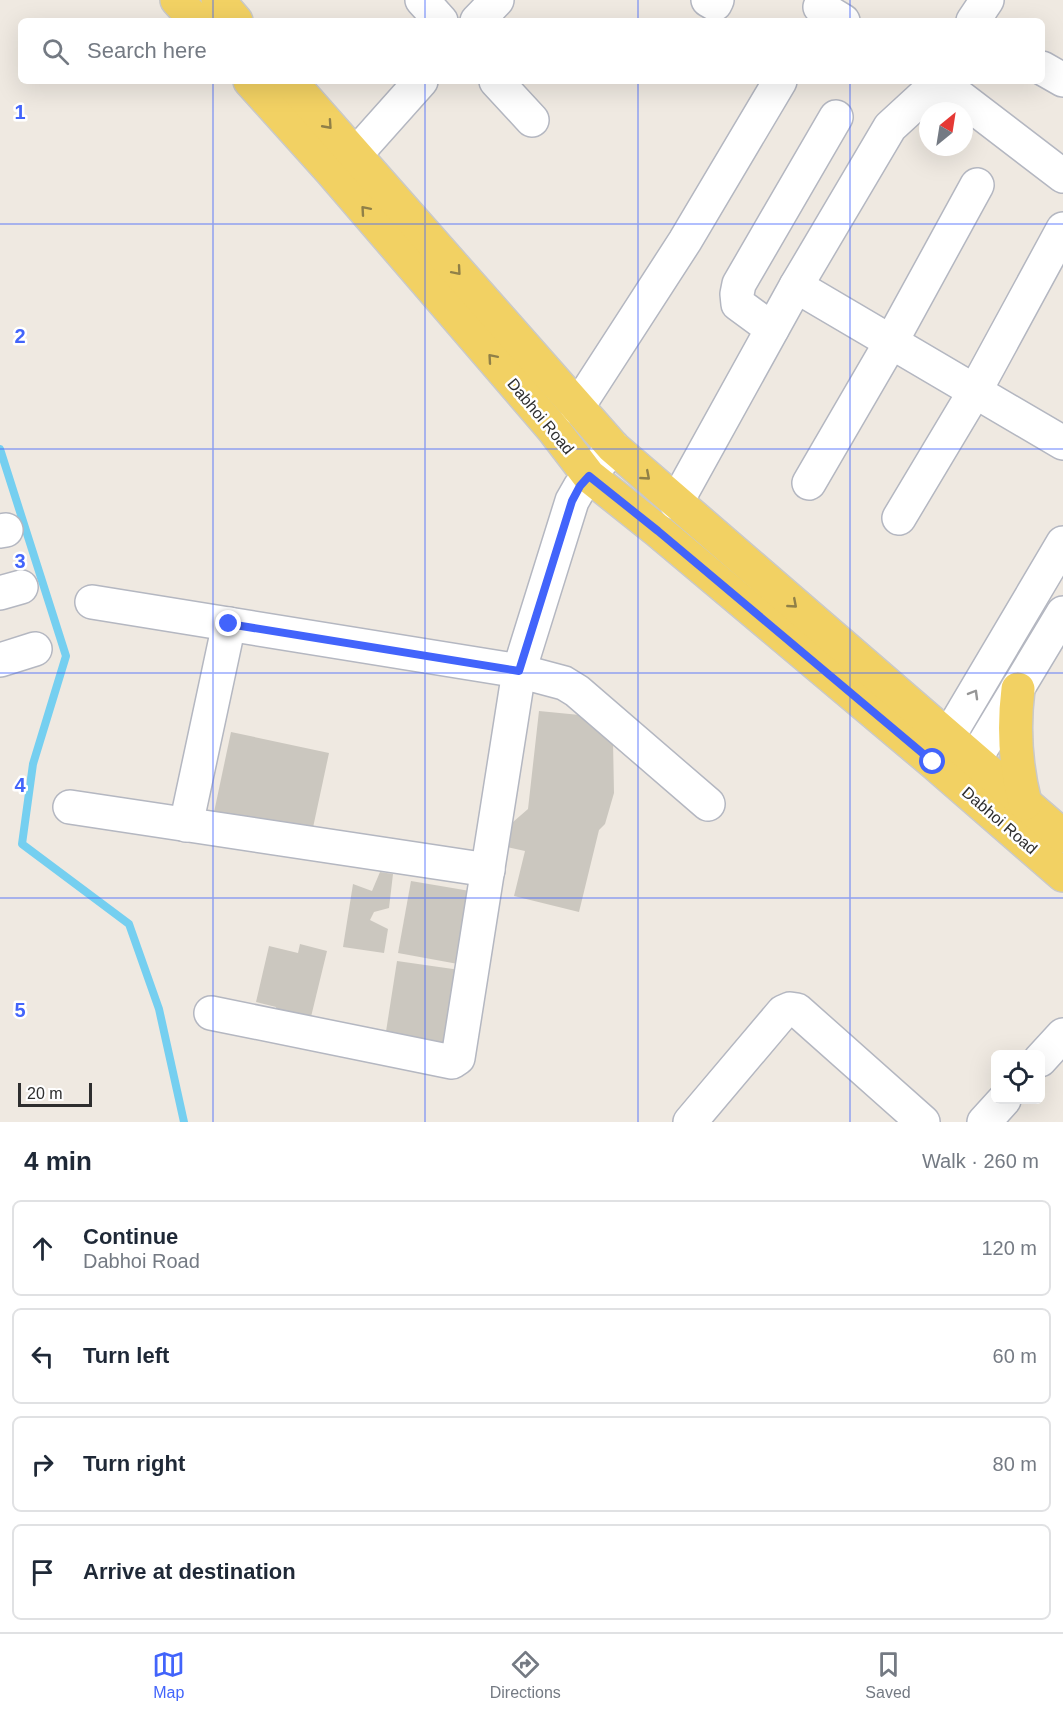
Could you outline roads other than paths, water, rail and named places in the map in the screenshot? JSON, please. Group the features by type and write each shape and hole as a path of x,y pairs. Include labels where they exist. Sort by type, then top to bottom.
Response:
{"main road":[{"path":"177,0 218,9"},
{"name":"Dabhoi Road","path":"253,84 344,163 612,447 676,503 940,750"},
{"name":"Dabhoi Road","path":"292,84 344,163 589,476 940,750 967,773 1063,875"},
{"path":"1018,689 1014,734 1017,768 1025,803"},
{"name":"Dabhoi Road","path":"967,773 1025,803 1063,836"}],"street":[{"path":"422,0 438,18"},
{"path":"480,18 497,0"},
{"path":"708,0 715,4 717,0"},
{"path":"975,18 987,0"},
{"path":"1045,70 1063,80"},
{"path":"344,163 419,84"},
{"path":"499,84 532,120"},
{"path":"577,408 685,241 778,84"},
{"path":"676,503 796,286 890,127 937,84"},
{"path":"944,84 1063,176"},
{"path":"772,329 738,304 739,284 836,117"},
{"path":"809,483 891,342 977,185"},
{"path":"899,518 975,392 1063,229"},
{"path":"796,286 1063,443"},
{"path":"211,1013 452,1062 458,1058 519,671 572,501 580,486 612,447"},
{"path":"940,750 1063,543"},
{"path":"92,602 519,671 564,683 577,691 708,804"},
{"path":"967,773 1063,613"},
{"path":"186,825 229,624"},
{"path":"0,660 36,649"},
{"path":"70,807 488,870"},
{"path":"690,1122 783,1012 790,1009 797,1010 923,1122"},
{"path":"1045,1055 1063,1035"},
{"path":"984,1122 1000,1104"}],"waterway":[{"path":"0,449 66,656 33,764 22,844 129,924 159,1009 184,1122"}]}
